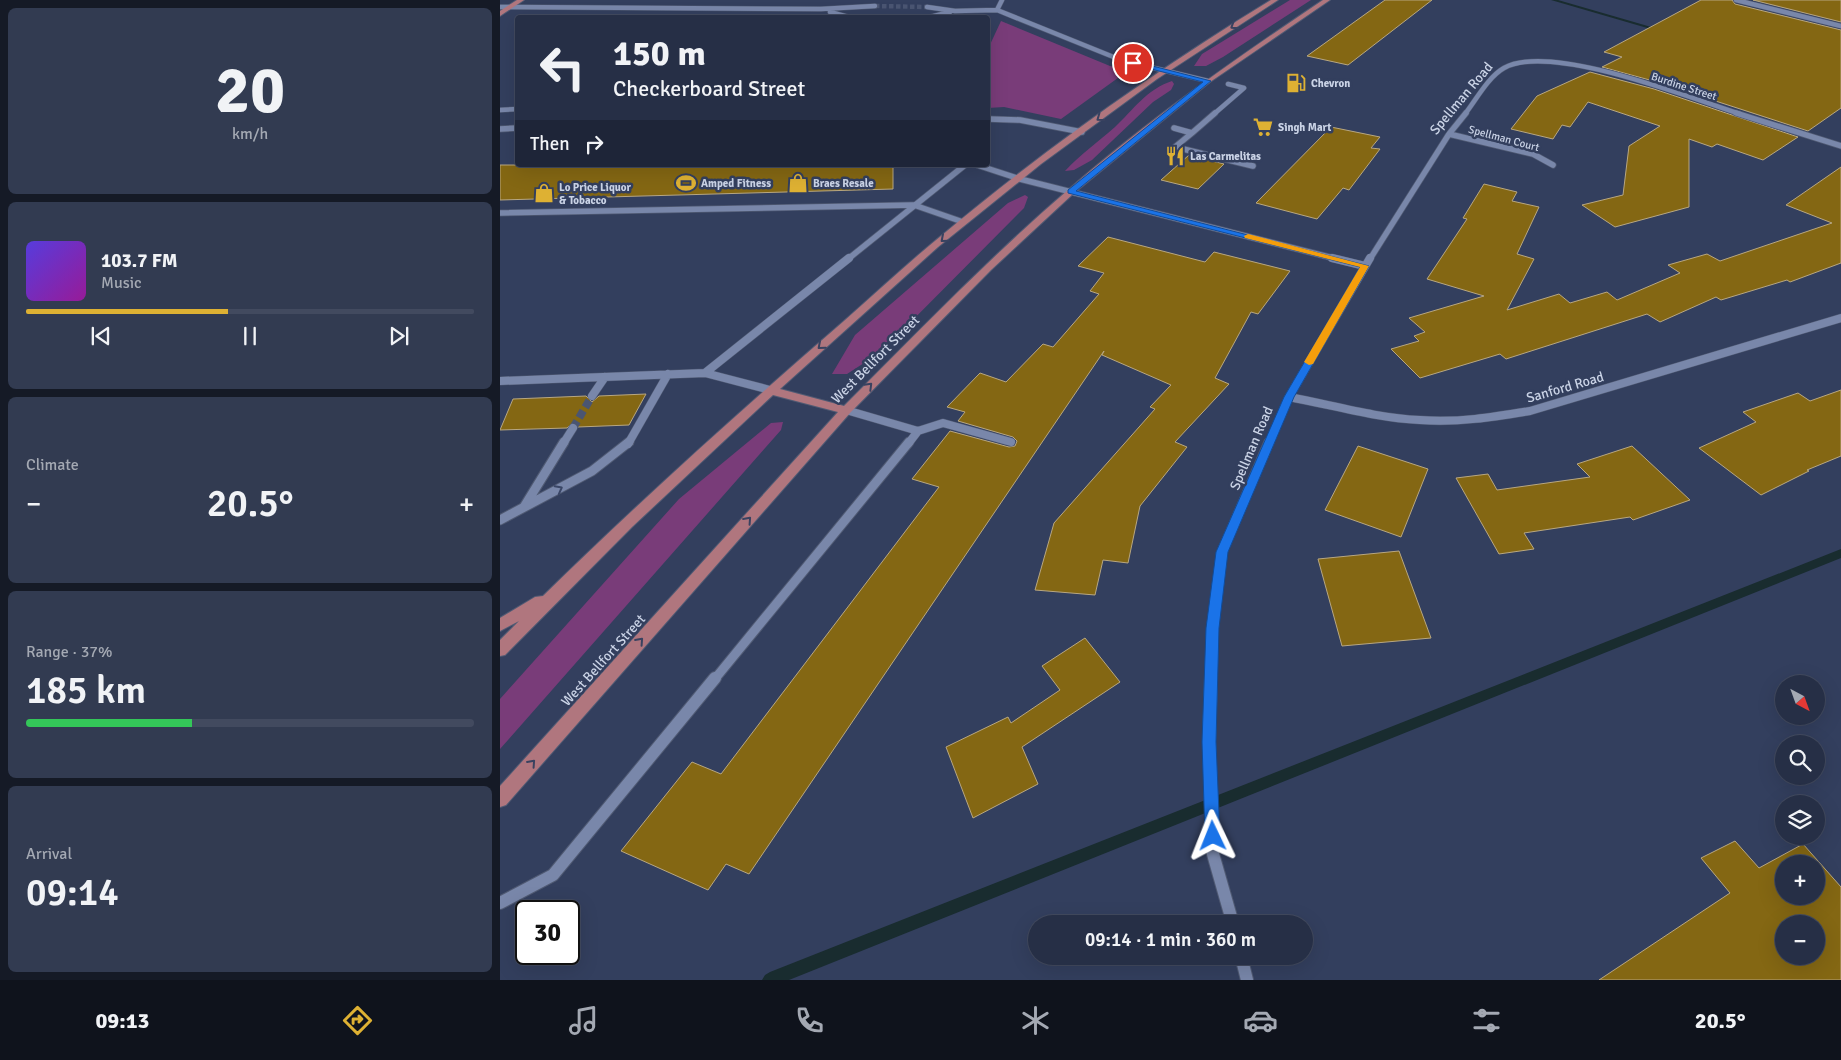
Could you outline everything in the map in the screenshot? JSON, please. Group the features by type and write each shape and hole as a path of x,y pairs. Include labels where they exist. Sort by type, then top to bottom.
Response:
{"main road":[{"path":"500,14 521,0"},
{"name":"West Bellfort Street","path":"500,799 846,410 988,268 1071,192 1208,81 1327,0"},
{"path":"500,650 557,590 770,390 963,222 1165,72 1271,1"},
{"path":"770,390 846,410"},
{"path":"500,625 557,590"}],"street":[{"path":"566,7 577,0"},
{"path":"997,10 1002,0"},
{"path":"1736,0 1841,26"},
{"path":"500,7 820,9 874,6"},
{"path":"927,7 955,11 997,10 1121,60 1208,81"},
{"path":"820,9 841,15"},
{"path":"938,15 955,11"},
{"path":"953,15 955,11"},
{"name":"Burdine Street","path":"1518,63 1563,62 1592,67 1841,146"},
{"name":"Spellman Road","path":"1213,854 1209,742 1213,628 1222,552 1289,397 1365,266 1448,134 1494,77 1504,68 1518,63"},
{"path":"1228,84 1244,88 1175,147 1253,166"},
{"path":"500,110 515,109"},
{"path":"990,119 1020,120 1082,132"},
{"path":"500,129 515,128"},
{"path":"1174,128 1192,132"},
{"name":"Spellman Court","path":"1448,134 1533,154 1553,165"},
{"path":"705,373 962,167"},
{"path":"983,167 1020,179 1365,266"},
{"path":"500,213 914,205 963,222"},
{"name":"Sanford Road","path":"1289,397 1404,419 1437,421 1488,418 1530,411 1841,318"},
{"path":"500,381 705,373 770,390"},
{"path":"500,520 592,471 629,443 668,374"},
{"path":"592,396 605,377"},
{"path":"846,410 918,431"},
{"path":"500,903 553,875 918,431 943,423 1011,442"},
{"path":"524,507 573,428"},
{"path":"1213,854 1230,915"},
{"path":"1243,965 1247,980"}],"shaded area":[{"path":"1290,0 1311,0 1223,57 1206,66 1194,66 1202,54"},
{"path":"1001,21 1110,66 1129,70 1061,119 1004,107 990,108 990,45"},
{"path":"1172,81 1174,84 1171,90 1153,102 1092,160 1074,170 1065,171 1155,89"},
{"path":"1025,195 1028,197 1024,208 881,352 847,374 832,374 855,335 1008,203"},
{"path":"783,422 781,430 500,749 500,699 679,499 771,423"}],"building":[{"path":"1385,0 1432,0 1348,65 1307,56"},
{"path":"1701,0 1732,0 1735,4 1841,30 1841,108 1808,131 1657,82 1602,67 1622,57 1604,52"},
{"path":"1753,0 1841,0 1841,22"},
{"path":"1590,72 1654,89 1798,137 1763,160 1717,144 1712,147 1689,139 1689,207 1615,227 1582,205 1623,195 1629,146 1660,126 1588,102 1570,127 1562,125 1553,139 1511,129 1537,96"},
{"path":"1331,127 1380,137 1371,148 1380,149 1349,190 1343,188 1317,219 1256,203"},
{"path":"1189,155 1224,164 1198,189 1161,180"},
{"path":"500,165 515,165 515,167 893,167 893,189 500,200"},
{"path":"1841,167 1841,263 1790,282 1787,280 1721,300 1716,297 1660,322 1647,314 1506,359 1500,354 1420,378 1391,349 1419,341 1414,336 1425,332 1409,318 1484,296 1427,279 1467,219 1463,218 1484,184 1517,192 1512,201 1539,207 1517,254 1534,259 1507,310 1559,294 1570,303 1607,292 1617,300 1680,273 1668,265 1707,254 1720,261 1832,223 1786,205"},
{"path":"1108,237 1205,262 1214,252 1290,271 1258,314 1251,312 1215,378 1229,384 1175,442 1187,447 1140,506 1128,563 1103,560 1095,595 1035,590 1054,523 1155,409 1150,407 1171,385 1102,355 1104,351 749,874 726,864 708,890 621,851 692,762 721,774 939,487 912,479 950,431 1009,447 1015,446 1017,441 1013,437 958,421 965,412 947,407 980,373 1006,382 1043,344 1053,347 1099,294 1090,291 1104,273 1078,266"},
{"path":"1841,390 1841,456 1807,470 1809,471 1761,495 1699,448 1756,422 1743,412 1798,393 1810,401"},
{"path":"646,394 629,425 578,427 573,422 567,428 500,430 513,399 586,396 592,402 599,396"},
{"path":"1358,446 1428,469 1401,537 1325,510"},
{"path":"1632,446 1690,500 1633,520 1630,517 1524,533 1534,549 1499,554 1456,478 1488,474 1497,490 1590,477 1577,464"},
{"path":"1399,551 1431,638 1342,646 1318,559"},
{"path":"1085,638 1120,682 1022,747 1038,784 973,818 946,747 1008,717 1011,723 1060,690 1042,666"},
{"path":"1735,841 1759,868 1775,859 1775,905 1825,905 1825,869 1841,887 1841,980 1599,980 1730,893 1701,858"},
{"path":"1801,845 1804,845 1813,855 1783,855"}],"waterway":[{"path":"1553,0 1663,31"},
{"path":"770,980 1841,553"}],"tunnel":[{"path":"875,6 927,7"},
{"path":"573,428 592,396"}],"slow traffic":[{"path":"1248,236 1365,266 1309,362"}],"place":[{"name":"Chevron","path":"1296,83"},
{"name":"Singh Mart","path":"1263,127"},
{"name":"Las Carmelitas","path":"1175,156"},
{"name":"Amped Fitness","path":"686,183"},
{"name":"Braes Resale","path":"798,183"},
{"name":"Lo Price Liquor & Tobacco","path":"544,193"}],"route":[{"path":"1133,63 1208,81 1071,192 1365,266 1289,397 1222,552 1213,628 1209,742 1213,836"}]}
